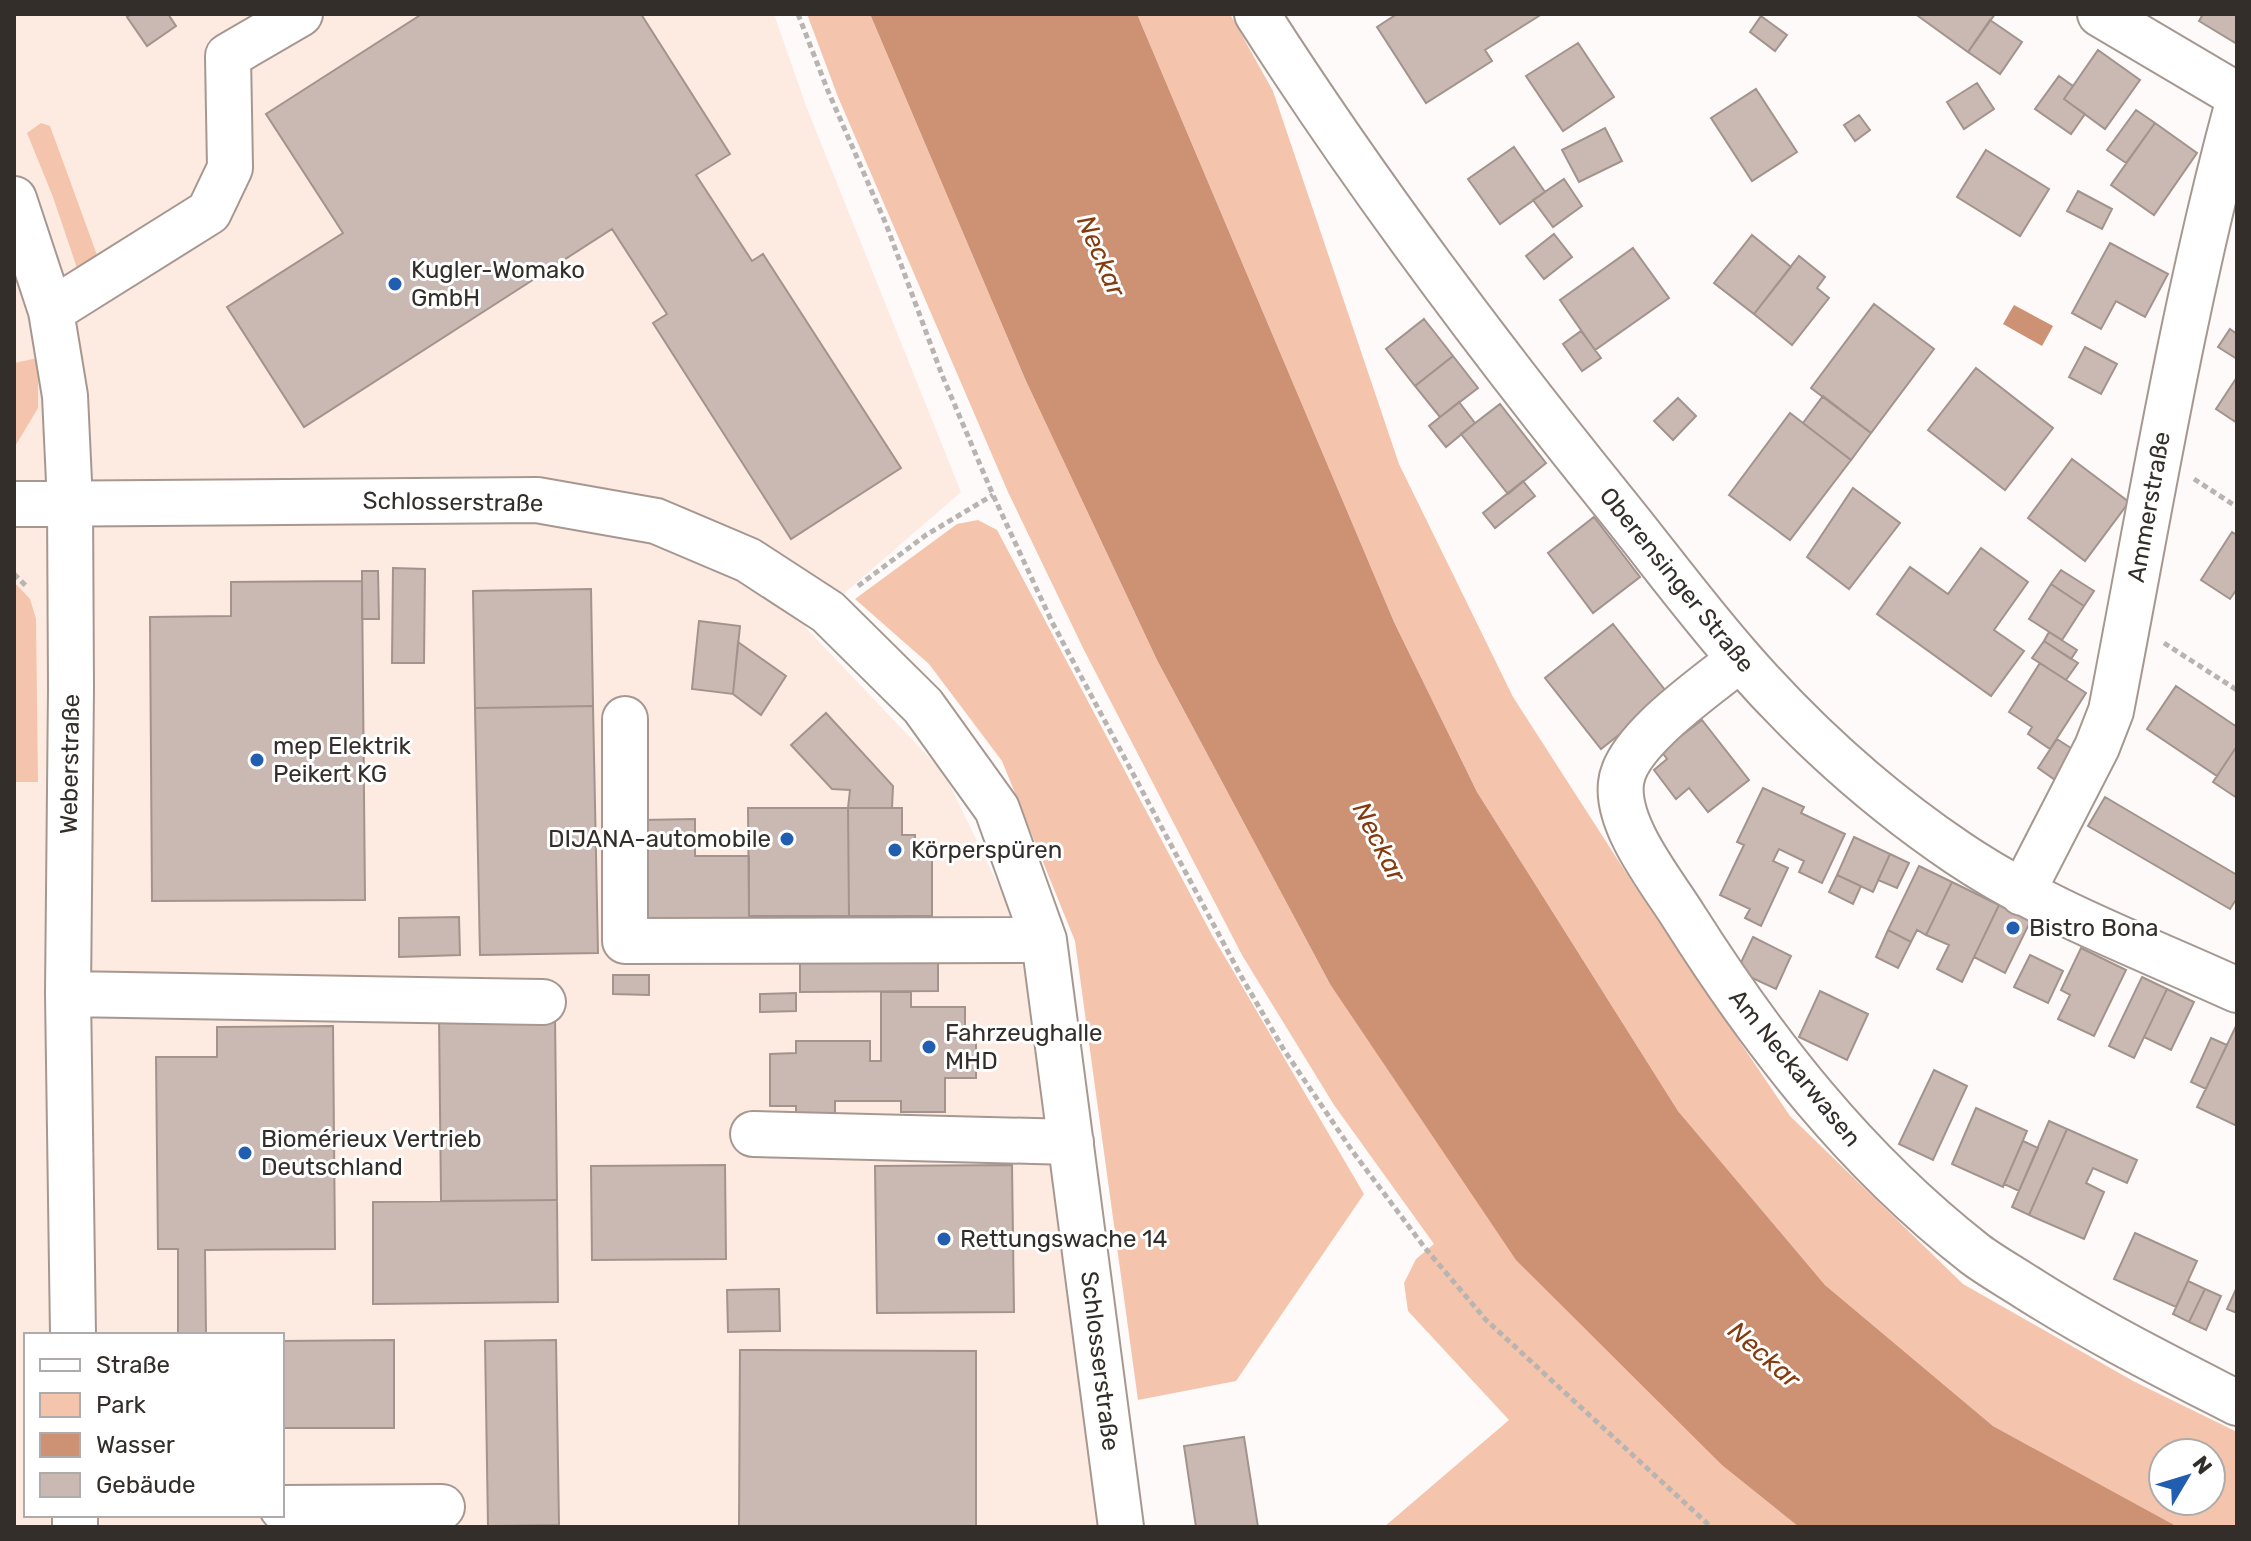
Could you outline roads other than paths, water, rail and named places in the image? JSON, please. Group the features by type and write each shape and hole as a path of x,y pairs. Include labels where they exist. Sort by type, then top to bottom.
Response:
{"street":[{"path":"51,311 209,212 230,168 228,56 300,14"},
{"name":"Oberensinger Straße","path":"1257,14 1297,77 1427,260 1571,449 1740,659 1811,733 1875,789 1956,851 2022,893 2237,990"},
{"path":"2100,14 2237,95"},
{"name":"Ammerstraße","path":"2022,893 2111,711 2158,455 2206,223 2237,106"},
{"name":"Weberstraße","path":"14,199 51,311 65,396 70,503 68,994 73,1333"},
{"name":"Schlosserstraße","path":"14,504 537,500 656,521 748,560 828,612 923,706 997,809 1044,940 1121,1527"},
{"name":"Am Neckarwasen","path":"1740,659 1646,738 1630,757 1621,783 1624,814 1643,852 1703,947 1766,1038 1844,1134 1921,1208 1977,1255 2081,1322 2237,1403"},
{"path":"625,719 625,941 1044,940"},
{"path":"68,994 543,1002"},
{"path":"753,1134 1071,1142"},
{"path":"284,1508 442,1507"}],"water":[{"name":"Neckar","path":"870,14 1137,14 1394,622 1477,792 1678,1111 1825,1285 1993,1426 2147,1510 2147,1517 2160,1517 2178,1527 1799,1527 1723,1466 1516,1260 1330,984 1157,660 1026,381"},
{"path":"2014,305 2053,326 2042,346 2003,324"}],"place":[{"name":"Kugler-Womako GmbH","path":"395,284"},
{"name":"mep Elektrik Peikert KG","path":"257,760"},
{"name":"DIJANA-automobile","path":"787,839"},
{"name":"Körperspüren","path":"895,850"},
{"name":"Bistro Bona","path":"2013,928"},
{"name":"Fahrzeughalle MHD","path":"929,1047"},
{"name":"Biomérieux Vertrieb Deutschland","path":"245,1153"},
{"name":"Rettungswache 14","path":"944,1239"}]}
